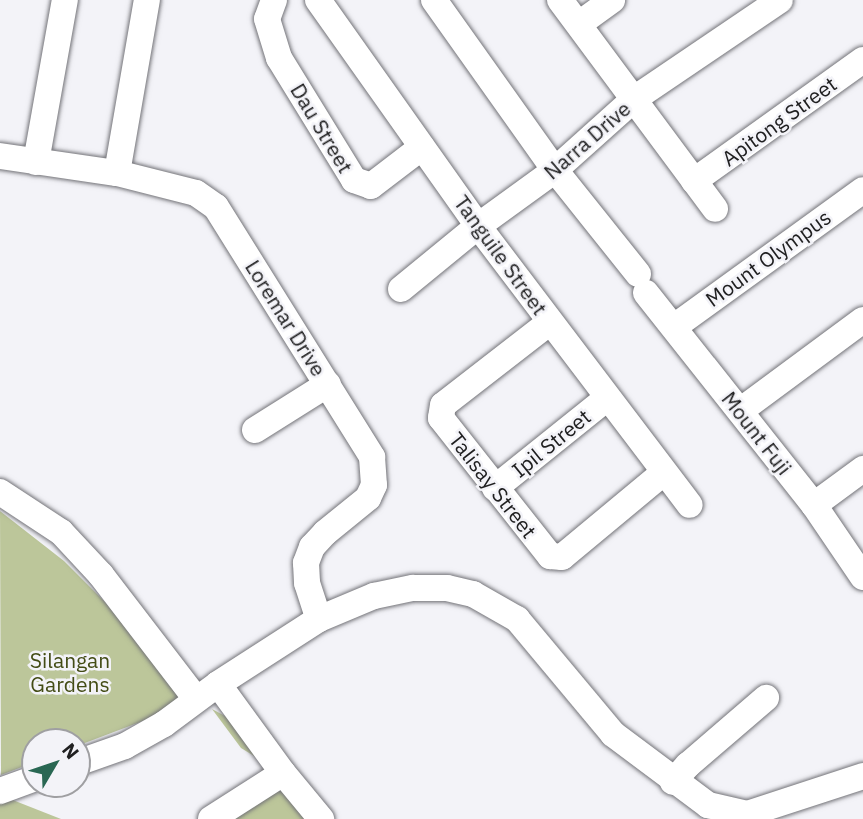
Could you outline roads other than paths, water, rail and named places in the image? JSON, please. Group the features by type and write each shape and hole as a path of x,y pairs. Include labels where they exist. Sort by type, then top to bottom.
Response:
{"street":[{"path":"36,162 65,0"},
{"path":"117,173 147,0"},
{"name":"Dau Street","path":"274,0 267,19 279,58 354,180 371,186 422,147"},
{"name":"Tanguile Street","path":"318,0 478,226 663,473 691,505"},
{"name":"Mount Fuji","path":"435,0 555,170 814,505 863,577"},
{"path":"560,0 715,209"},
{"path":"579,24 612,0"},
{"name":"Narra Drive","path":"401,289 478,226 555,170 634,99 780,0"},
{"name":"Apitong Street","path":"694,181 863,60"},
{"name":"Loremar Drive","path":"0,156 117,173 196,193 216,207 328,384 372,457 375,469 374,485 368,498 312,547 306,563 307,583 319,620"},
{"name":"Mount Olympus","path":"674,327 863,190"},
{"path":"740,411 863,320"},
{"name":"Talisay Street","path":"550,322 443,405 441,418 550,556 562,557 663,473"},
{"path":"255,430 328,384"},
{"name":"Ipil Street","path":"495,488 607,398"},
{"path":"814,505 863,469"},
{"path":"0,492 61,532 101,575 196,699"},
{"path":"91,758 125,746 164,724 218,684 319,620 374,596 414,588 447,588 473,594 517,619 613,734 673,782 708,805 747,814 863,776"},
{"path":"218,684 283,774 321,819"},
{"path":"673,782 688,765 766,698"},
{"path":"219,817 283,774"},
{"path":"0,791 21,783"}],"park label":[{"name":"Silangan Gardens","path":"70,672"}]}
